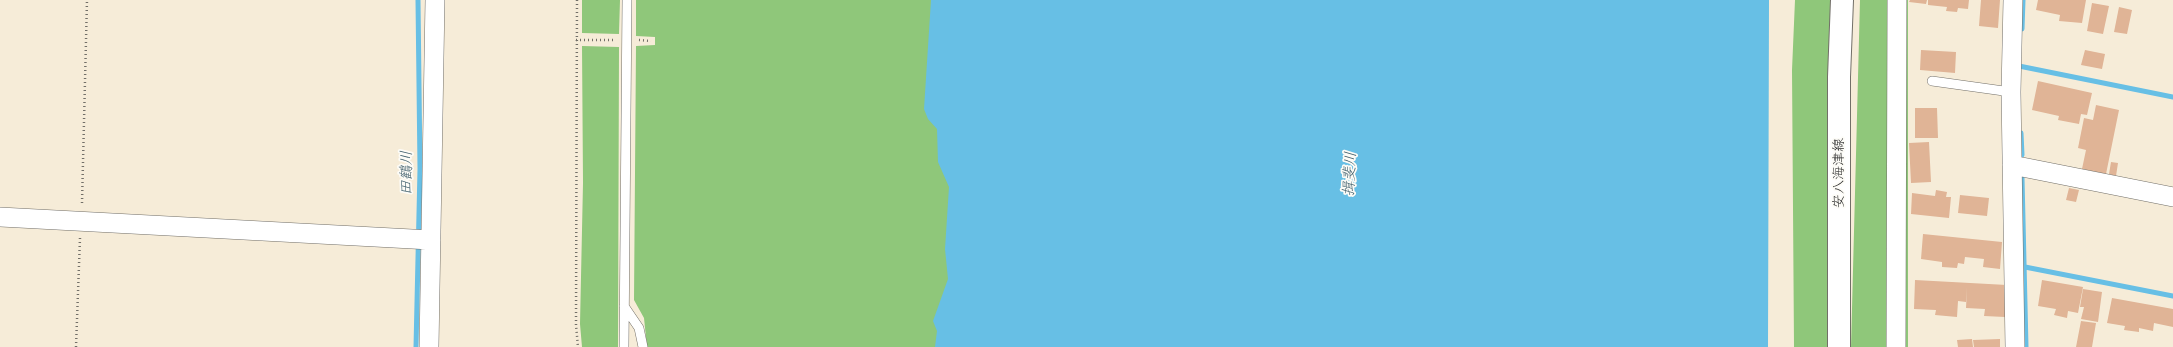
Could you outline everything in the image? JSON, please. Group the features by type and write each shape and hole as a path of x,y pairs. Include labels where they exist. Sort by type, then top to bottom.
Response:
{"main road":[{"name":"安八海津線","path":"1839,347 1839,77 1842,0"}],"street":[{"path":"429,347 422,240 435,0"},
{"path":"1896,347 1897,0"},
{"path":"2013,0 2011,92 2015,347"},
{"path":"2012,164 2173,197"},
{"path":"0,217 422,240"}],"lane":[{"path":"624,347 627,0"},
{"path":"1932,81 2011,92"},
{"path":"624,306 640,328 642,347"}],"path":[{"path":"76,347 87,0"},
{"path":"577,0 576,325 578,347"}],"green space":[{"path":"582,0 620,0 619,34 582,33"},
{"path":"636,0 1019,0 978,347 647,347 644,318 634,300 636,46 655,45 655,37 636,36"},
{"path":"1795,0 1833,0 1829,347 1794,347 1792,70"},
{"path":"1860,0 1893,0 1891,347 1851,347"},
{"path":"1901,0 1908,0 1908,347 1899,347"},
{"path":"582,46 619,47 618,347 582,347 580,324 583,183"}],"water":[{"name":"揖斐川","path":"931,0 1769,0 1768,347 935,347 937,331 933,321 948,279 945,249 949,187 938,162 937,129 928,119 924,109"}],"building":[{"path":"1910,0 1927,0 1926,4 1909,2"},
{"path":"1928,0 1969,0 1968,9 1958,8 1957,12 1946,11 1947,7 1928,5"},
{"path":"1981,0 2000,0 1998,28 1979,26"},
{"path":"2038,0 2086,0 2082,23 2059,21 2060,15 2036,10"},
{"path":"2092,3 2109,6 2103,34 2087,31"},
{"path":"2119,7 2132,10 2127,34 2114,32"},
{"path":"1921,50 1956,52 1955,73 1920,70"},
{"path":"2085,50 2105,54 2102,69 2081,65"},
{"path":"2038,81 2092,93 2087,115 2081,114 2079,124 2058,120 2059,116 2032,110"},
{"path":"2096,105 2119,110 2106,174 2082,169 2086,150 2078,148 2084,118 2093,120"},
{"path":"1915,108 1937,108 1938,138 1915,138"},
{"path":"1929,142 1931,182 1911,183 1909,143"},
{"path":"2111,162 2118,163 2116,176 2109,174"},
{"path":"2069,188 2079,190 2076,202 2066,200"},
{"path":"1936,190 1947,192 1946,197 1951,197 1949,218 1911,214 1912,193 1935,196"},
{"path":"1960,195 1989,198 1987,216 1958,213"},
{"path":"1923,234 2002,242 2000,269 1983,267 1984,259 1965,257 1964,264 1958,263 1957,268 1942,267 1942,262 1921,259"},
{"path":"1915,280 2007,285 2005,317 1984,316 1985,309 1966,308 1967,287 1966,302 1958,301 1957,317 1935,315 1936,310 1914,309"},
{"path":"2042,280 2083,287 2078,313 2068,311 2067,318 2054,315 2056,309 2038,306"},
{"path":"2083,289 2102,292 2098,322 2081,319 2084,307 2080,307"},
{"path":"2112,298 2173,309 2173,327 2154,323 2153,331 2139,328 2139,332 2124,330 2125,326 2107,323"},
{"path":"2081,321 2096,323 2092,347 2076,347"},
{"path":"1972,339 1973,347 1958,347 1957,340"},
{"path":"2000,339 2000,347 1974,347 1973,340"}],"waterway":[{"name":"田鶴川","path":"416,347 420,169 418,0"},
{"path":"2022,29 2023,0"},
{"path":"2019,66 2173,97"},
{"path":"2021,133 2022,155"},
{"path":"2022,178 2026,347"},
{"path":"2025,267 2173,296"}]}
